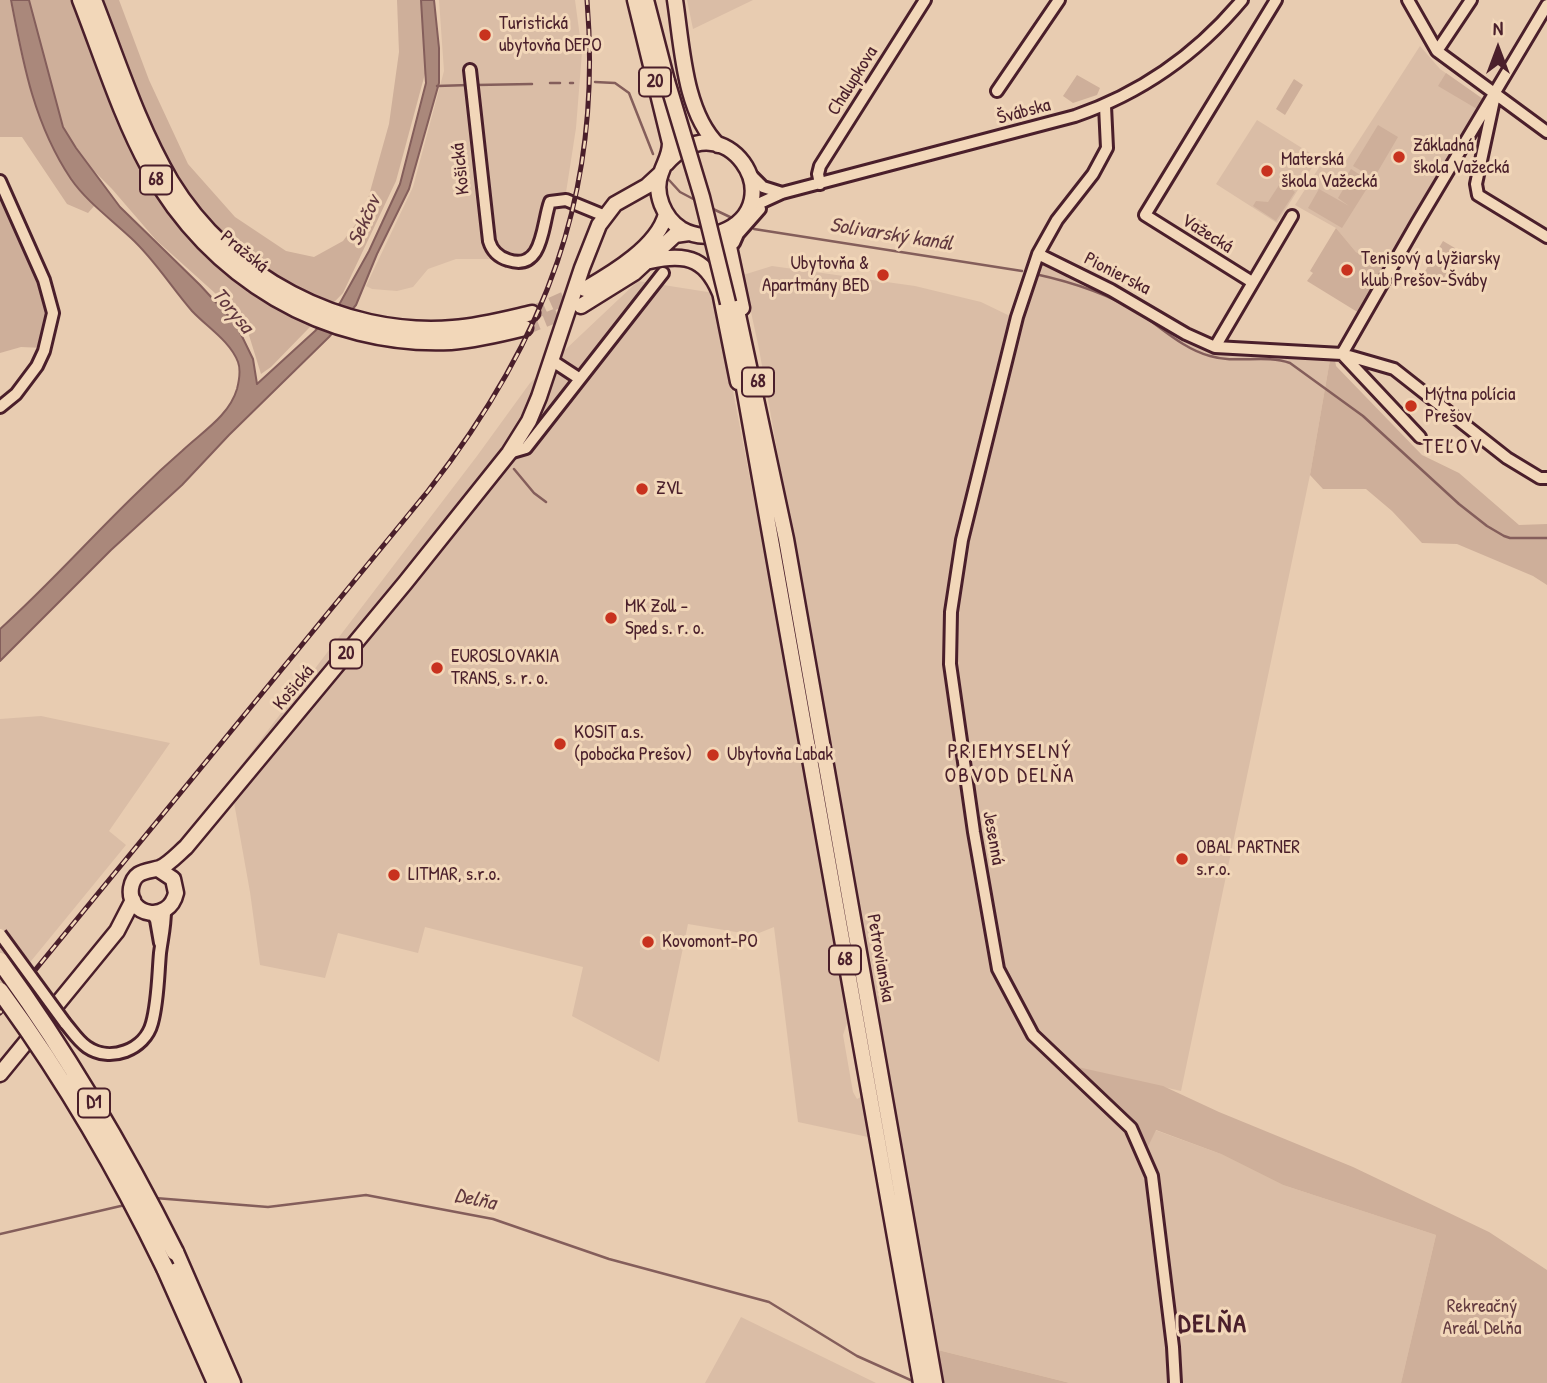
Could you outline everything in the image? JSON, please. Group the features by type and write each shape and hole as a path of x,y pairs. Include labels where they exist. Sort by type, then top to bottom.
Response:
{"highway":[{"name":"D1","path":"0,961 67,1059 128,1161 175,1252 232,1383"},
{"name":"D1","path":"0,991 87,1121 143,1223 216,1383"}],"main road":[{"name":"Pražská","path":"80,0 148,166 175,211 190,230 251,285 300,305 329,310 370,329 419,342 452,342 525,328"},
{"name":"Pražská","path":"94,0 151,144 186,204 237,257 300,305"},
{"name":"20","path":"635,0 670,143 670,153 663,169"},
{"path":"646,0 722,244 729,301 780,542"},
{"path":"653,0 671,80"},
{"name":"20","path":"675,0 692,99 702,127 718,145"},
{"path":"684,148 689,138 692,99"},
{"path":"581,306 617,286 650,261 675,235 716,235 734,226 746,213 752,195 750,174 739,157 718,145 697,143 676,153 663,169 660,197 664,211 660,230 624,264 585,289"},
{"name":"Košická","path":"0,1074 117,931 133,900 131,886 138,874 151,868 158,869 186,848 509,453 529,420 582,268 605,216 615,204 648,186 663,169"},
{"path":"632,194 647,197 672,221 693,234 710,253 729,301"},
{"name":"68","path":"734,226 728,242 778,474 780,542"},
{"path":"650,261 671,256 696,262 711,275 729,301"},
{"name":"Pražská","path":"370,329 452,328 480,325 531,313"},
{"name":"Petrovianska","path":"780,542 928,1381"},
{"name":"Košická","path":"117,931 175,898 176,887 173,879 186,848"},
{"path":"158,869 173,879"},
{"path":"133,900 154,912"}],"street":[{"name":"Chalupkova","path":"820,184 820,166 926,0"},
{"path":"998,91 1059,0"},
{"name":"Švábska","path":"746,213 782,193 1076,116 1104,106 1168,70 1208,37 1242,0"},
{"name":"Važecká","path":"1252,282 1145,215 1249,40 1276,0"},
{"path":"1408,0 1437,51 1547,132"},
{"path":"1437,51 1471,0"},
{"path":"1420,437 1342,354 1547,5"},
{"name":"Košická","path":"471,80 491,249 505,259 516,262 534,255 541,242 550,202 574,202 605,216"},
{"path":"1495,94 1476,184 1478,195 1547,237"},
{"path":"1038,254 1057,220 1093,174 1107,148 1104,106"},
{"path":"1474,128 1487,136"},
{"path":"750,174 763,187 782,193"},
{"path":"0,181 44,281 53,313 44,351 37,366 16,394 0,407"},
{"path":"734,267 734,245 738,234 757,211 782,193"},
{"path":"1214,347 1292,216"},
{"name":"Jesenná","path":"1038,254 1006,359 962,540 950,637 954,704 998,969 1033,1035 1131,1128 1152,1177 1175,1383"},
{"name":"Pionierska","path":"1038,254 1111,290 1186,334 1214,347 1342,354 1394,369 1507,458 1541,478 1547,478"},
{"name":"Košická","path":"509,453 526,448 663,273"},
{"path":"551,360 580,379"},
{"path":"0,934 78,1039 93,1051 113,1055 133,1049 152,1024 161,949 154,912"}],"shaded area":[{"path":"11,0 29,0 63,127 76,148 120,207 236,324 253,359 257,384 315,331 340,303 369,251 400,184 426,83 421,0 434,0 439,48 439,83 409,189 356,305 329,337 182,485 111,550 0,661 0,629 104,525 214,423 233,399 240,372 234,354 224,341 192,311 140,246 77,187 58,158 32,92"},
{"path":"439,0 575,0 582,52 576,128 565,199 551,199 537,254 497,259 456,259 428,269 413,287 397,291 372,289 366,286 413,187 444,71"},
{"path":"687,0 753,0 693,29"},
{"name":"Základná škola Važecká","path":"1420,46 1440,69 1484,100 1385,268 1356,252 1336,228 1295,205 1329,152 1345,162"},
{"name":"Materská škola Važecká","path":"1257,120 1318,158 1277,223 1216,184"},
{"path":"1038,254 1069,262 1137,297 1214,346 1331,354 1310,475 1181,1091 1075,1067 1130,1123 1145,1153 1155,1130 1221,1154 1283,1185 1436,1235 1401,1383 1070,1383 934,1349 818,680 759,349 743,275 772,266 915,286 981,302 1014,318"},
{"path":"638,281 714,293 770,582 848,1020 843,1035 853,1092 857,1099 861,1097 868,1137 798,1122 774,927 754,935 688,924 659,1062 572,1016 583,967 425,927 418,953 338,933 325,978 260,965 230,780 530,383"},
{"path":"41,716 170,743 109,831 126,845 0,999 0,719"},
{"path":"741,1317 876,1383 705,1383"}],"green space":[{"path":"0,0 10,0 30,86 44,128 65,167 82,192 95,205 88,213 67,204 22,137 0,137"},
{"path":"29,0 119,0 149,80 188,164 235,217 286,251 314,257 343,241 364,213 389,124 399,52 397,0 421,0 426,70 396,181 343,293 261,374 248,332 216,294 156,240 83,160 63,127"},
{"path":"1446,73 1483,99 1477,109 1438,86"},
{"path":"1077,75 1100,88 1097,95 1073,103 1063,96"},
{"path":"1294,79 1303,85 1285,115 1276,109"},
{"path":"1378,125 1398,137 1374,178 1353,166"},
{"path":"1351,169 1371,182 1342,228 1308,208 1319,189 1349,206 1338,198 1344,188 1341,185"},
{"path":"1281,182 1295,192 1276,221 1253,206 1256,201 1268,202"},
{"path":"0,189 41,282 50,312 44,348 21,347 0,353"},
{"path":"1191,214 1208,225 1201,237 1184,226"},
{"name":"Tenisový a lyžiarsky klub Prešov-Šváby","path":"1336,228 1356,252 1385,268 1359,313 1307,281 1313,273 1310,271"},
{"path":"1443,241 1460,251 1441,283 1424,273"},
{"path":"1331,354 1334,354 1336,366 1422,455 1459,473 1519,525 1547,524 1547,585 1533,576 1457,544 1422,543 1392,511 1366,489 1323,489 1310,475"},
{"name":"Rekreačný Areál Delňa","path":"1073,1066 1163,1086 1353,1167 1489,1232 1547,1270 1547,1383 1401,1383 1436,1235 1283,1185 1221,1154 1156,1130 1144,1155 1130,1123"},
{"path":"934,1349 1070,1383 942,1383"}],"waterway":[{"name":"Solivarský kanál","path":"595,82 615,83 629,93 653,154"},
{"name":"Solivarský kanál","path":"550,83 560,83"},
{"name":"Solivarský kanál","path":"476,85 532,84"},
{"name":"Solivarský kanál","path":"437,86 469,85"},
{"name":"Solivarský kanál","path":"669,180 680,192 699,202"},
{"name":"Solivarský kanál","path":"711,208 730,217"},
{"name":"Solivarský kanál","path":"754,229 1022,271"},
{"name":"Solivarský kanál","path":"1035,274 1116,300 1200,353 1220,358 1271,359 1290,363 1363,416 1459,504 1487,526 1510,538 1547,538"},
{"path":"514,469 534,493 546,502"},
{"name":"Delňa","path":"155,1198 268,1207 366,1195 493,1219 609,1259 769,1302 857,1356 917,1383"},
{"name":"Delňa","path":"0,1234 125,1205"}],"tunnel":[{"path":"532,313 581,291"},
{"path":"525,328 575,308"}],"railway":[{"path":"0,1013 428,491 469,435 504,378 534,321 557,262 575,201 585,137 590,70 587,0"}],"place":[{"name":"Turistická ubytovňa DEPO","path":"485,35"},
{"name":"Základná škola Važecká","path":"1399,157"},
{"name":"Materská škola Važecká","path":"1267,171"},
{"name":"Tenisový a lyžiarsky klub Prešov-Šváby","path":"1347,270"},
{"name":"Ubytovňa & Apartmány BED","path":"883,275"},
{"name":"Mýtna polícia Prešov","path":"1411,406"},
{"name":"ZVL","path":"642,489"},
{"name":"MK Zoll - Sped s. r. o.","path":"611,618"},
{"name":"EUROSLOVAKIA TRANS, s. r. o.","path":"437,668"},
{"name":"KOSIT a.s. (pobočka Prešov)","path":"560,744"},
{"name":"Ubytovňa Labak","path":"713,755"},
{"name":"OBAL PARTNER s.r.o.","path":"1182,859"},
{"name":"LITMAR, s.r.o.","path":"394,875"},
{"name":"Kovomont-PO","path":"648,942"}],"district":[{"name":"TEĽOV","path":"1453,447"},
{"name":"PRIEMYSELNÝ OBVOD DELŇA","path":"1010,764"},
{"name":"DELŇA","path":"1213,1325"}],"water label":[{"name":"Sekčov","path":"365,221"},
{"name":"Torysa","path":"232,311"}]}
